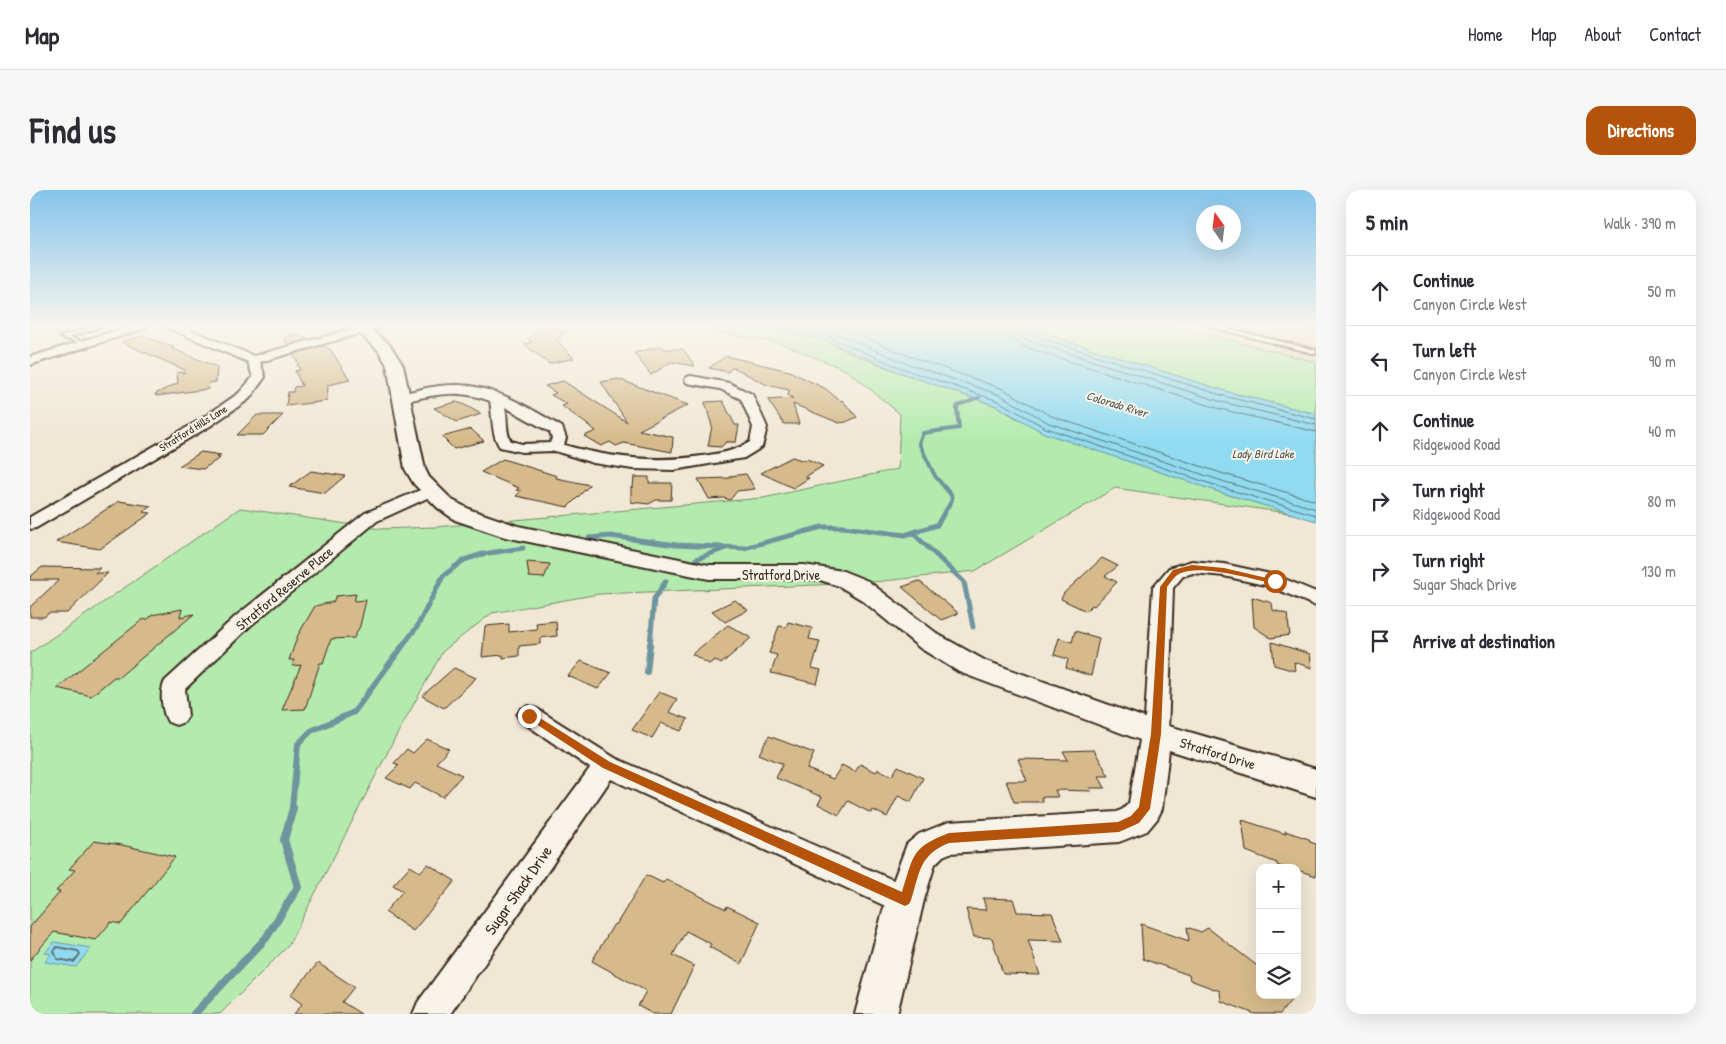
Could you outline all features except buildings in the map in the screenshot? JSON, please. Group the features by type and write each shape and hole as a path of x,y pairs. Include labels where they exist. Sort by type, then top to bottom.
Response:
{"street":[{"name":"Stratford Hills Lane","path":"30,524 205,423 244,396 258,377 254,364"},
{"name":"Stratford Drive","path":"395,364 413,463 421,480 430,491 445,504 463,515 513,532 709,572 729,574 795,572 837,576 873,596 925,639 976,668 1156,734 1316,783"},
{"path":"496,398 501,419 501,437 504,444 522,448 556,447 593,458 633,464 674,465 739,455 757,444 760,427 747,397 724,386 691,380"},
{"path":"402,398 450,389 465,389 496,398 557,430 559,438 556,447"},
{"name":"Stratford Reserve Place","path":"176,716 173,687 243,621 371,517 430,491"},
{"path":"876,1014 905,900 920,855 931,845 949,838 1119,827 1135,820 1145,809 1156,734 1164,587 1169,578 1176,572 1192,567 1224,570 1275,581 1316,600"},
{"path":"529,716 606,765 905,900"},
{"name":"Sugar Shack Drive","path":"430,1014 606,765"}],"shaded area":[{"path":"1149,364 1316,364 1316,414"}],"green space":[{"path":"832,364 879,364 996,406 1016,418 1219,492 1294,514 1115,488 975,571 865,583 599,594 492,613 443,651 394,740 288,946 220,1014 30,1014 30,653 240,508 380,529 435,527 763,498 898,469 900,414 848,371"},
{"path":"1141,364 1316,364 1316,414 1225,391"}],"water":[{"name":"Lady Bird Lake","path":"881,364 1141,364 1225,391 1316,414 1316,521 1219,492 1044,433 996,406"},
{"path":"54,942 91,948 76,967 45,962 51,954 45,953"}],"waterway":[{"path":"957,409 957,406 980,397"},
{"path":"943,515 952,500 951,495 935,476 919,443 923,433 959,428 957,409"},
{"path":"589,538 610,536 676,545 744,548 822,527 843,527 905,535 937,525 944,513"},
{"path":"913,533 964,582 973,627"},
{"path":"403,645 417,627 443,576 464,560 483,554 523,548"},
{"path":"696,559 726,548"},
{"path":"650,645 654,599 666,581"},
{"path":"292,809 298,744 311,731 354,712 404,644"},
{"path":"647,672 650,644"},
{"path":"194,1014 266,938 298,887 284,840 293,808"}],"route":[{"path":"529,716 606,765 905,900 920,855 931,845 949,838 1119,827 1135,820 1145,809 1156,734 1164,587 1169,578 1176,572 1192,567 1224,570 1275,581"}],"water label":[{"name":"Colorado River","path":"1117,404"}]}
